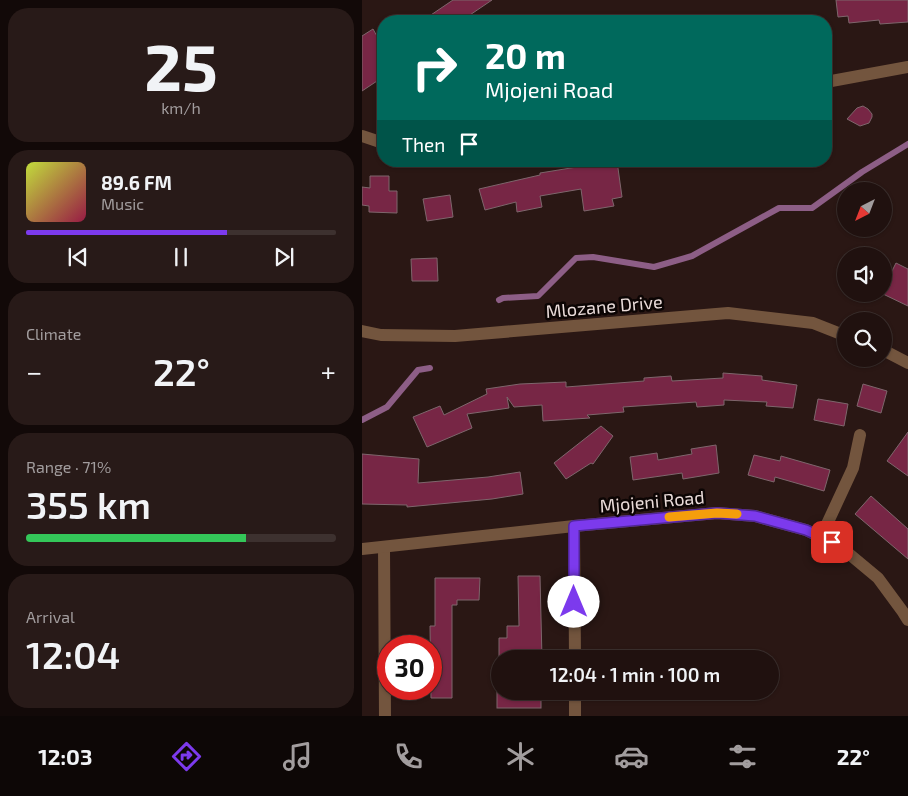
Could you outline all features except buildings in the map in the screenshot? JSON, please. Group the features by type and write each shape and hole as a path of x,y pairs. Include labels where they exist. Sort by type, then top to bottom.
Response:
{"street":[{"path":"832,81 908,67"},
{"path":"362,136 377,141"},
{"name":"Mlozane Drive","path":"362,331 381,335 455,336 728,313 813,323 837,332"},
{"path":"892,354 908,362"},
{"path":"821,537 852,468 860,436"},
{"name":"Mjojeni Road","path":"362,549 717,513 755,516 806,530 842,548 878,578 908,620"},
{"path":"574,526 575,650"},
{"path":"384,548 385,716"},
{"path":"575,700 575,716"}],"waterway":[{"path":"499,300 503,298 538,296 576,258 593,257 654,267 692,256 779,208 812,208 862,172 908,144"},
{"path":"362,420 387,407 418,370 430,368"}],"slow traffic":[{"path":"669,517 717,513 737,514"}],"route":[{"path":"574,602 574,526 717,513 755,516 806,530 832,542"}]}
